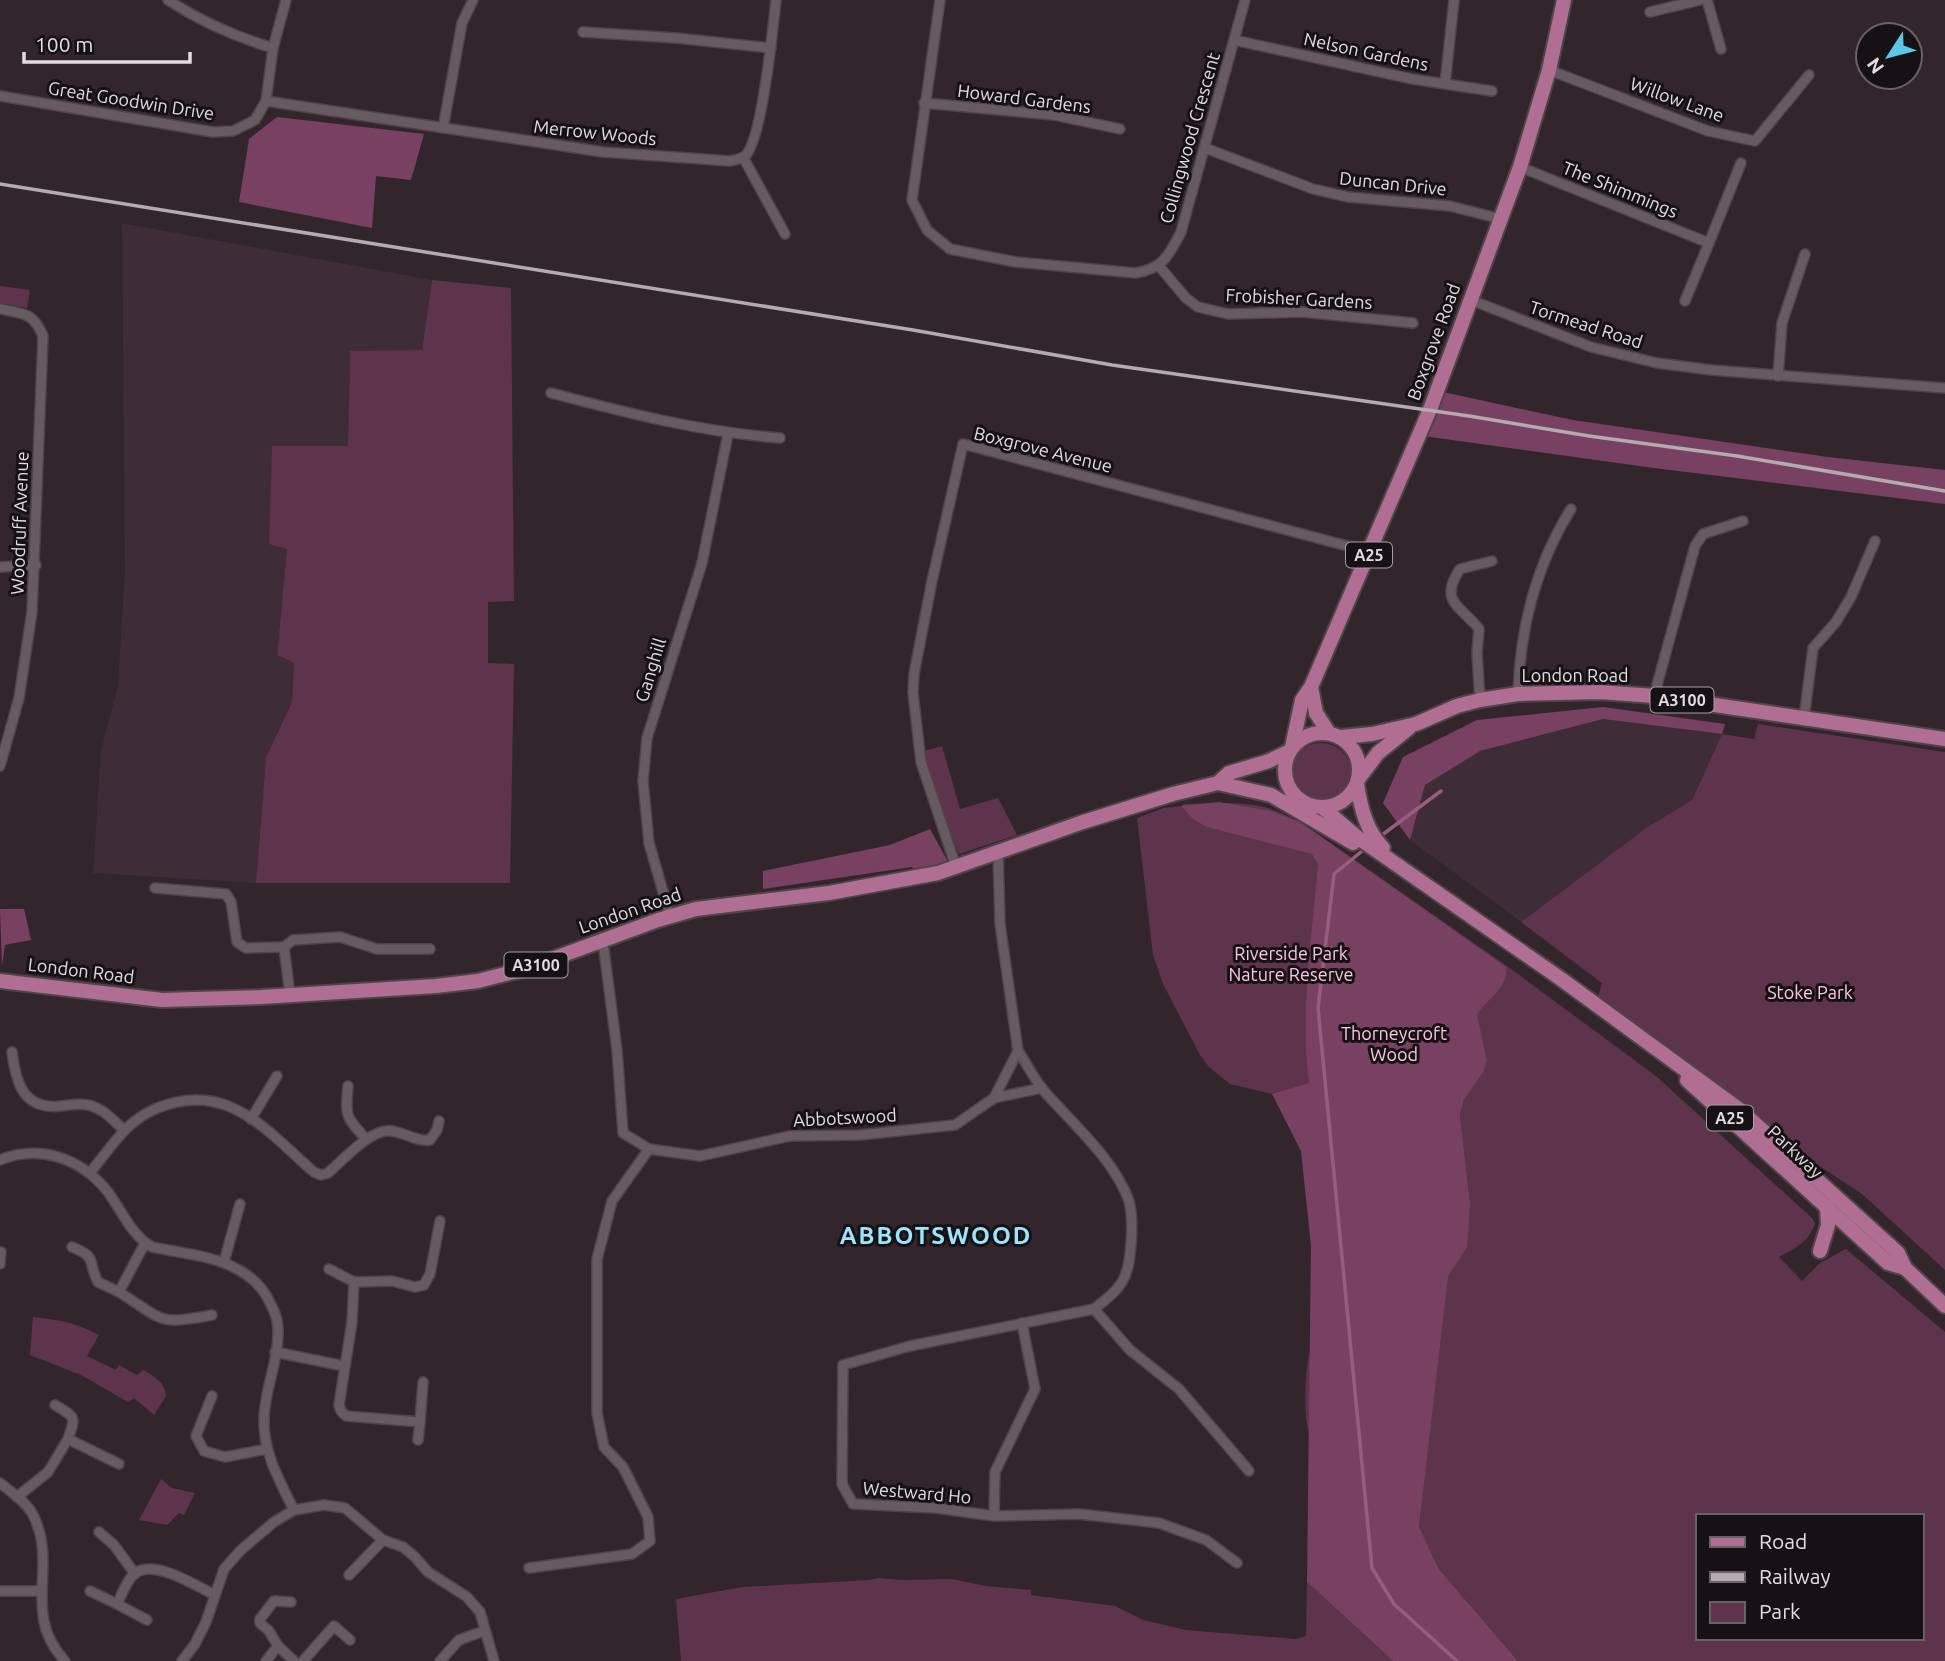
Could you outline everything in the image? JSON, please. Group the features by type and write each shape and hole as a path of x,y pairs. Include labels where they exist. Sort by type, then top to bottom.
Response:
{"main road":[{"name":"Boxgrove Road","path":"1311,687 1425,422 1501,219 1520,167 1549,70 1564,0"},
{"path":"1291,749 1285,767 1286,780 1301,801 1322,807 1335,805 1346,799 1358,781 1360,766 1357,755 1316,713 1311,687"},
{"name":"A25","path":"1291,749 1302,700 1311,687"},
{"name":"London Road","path":"1335,735 1372,734 1416,724 1457,706 1480,700 1518,694 1600,692 1654,696 1945,739"},
{"name":"London Road","path":"1358,781 1378,753 1416,724"},
{"path":"1218,783 1229,773 1269,761 1291,749 1305,736 1317,732 1335,735"},
{"name":"A25","path":"1358,781 1364,818 1376,840 1419,879"},
{"name":"London Road","path":"1,981 162,1000 290,995 478,981 525,969 696,909 919,877 1173,794 1218,783"},
{"name":"A3100","path":"1218,783 1271,795 1285,794 1301,801"},
{"name":"A3100","path":"1271,795 1419,879"},
{"name":"A25","path":"1322,807 1357,836 1419,879"},
{"name":"Parkway","path":"1419,879 1740,1110 1898,1253 1905,1268 1945,1306"},
{"name":"Parkway","path":"1631,1030 1888,1264 1905,1268"},
{"path":"1819,1251 1827,1232 1827,1208"}],"street":[{"path":"168,0 243,39 273,48"},
{"path":"266,101 273,48 286,0"},
{"path":"443,128 462,23 473,0"},
{"path":"776,0 760,113 749,150 743,157 785,234"},
{"path":"940,0 912,200 927,230 950,249 1016,262 1135,273 1150,271 1159,266"},
{"name":"Collingwood Crescent","path":"1159,266 1181,232 1245,0"},
{"path":"1445,84 1454,0"},
{"path":"1650,12 1700,0"},
{"path":"1707,0 1721,49"},
{"path":"583,32 771,48"},
{"name":"Nelson Gardens","path":"1234,40 1445,84 1492,91"},
{"name":"Willow Lane","path":"1549,70 1707,131 1755,141 1810,75"},
{"name":"Great Goodwin Drive","path":"0,96 213,132 233,131 256,120 266,101"},
{"name":"Merrow Woods","path":"266,101 603,152 730,162 743,157"},
{"name":"Howard Gardens","path":"924,103 1054,115 1120,129"},
{"name":"Duncan Drive","path":"1205,148 1313,189 1348,197 1450,206 1501,219"},
{"path":"1685,301 1741,163"},
{"name":"The Shimmings","path":"1520,167 1709,243"},
{"path":"1778,376 1782,323 1805,254"},
{"name":"Frobisher Gardens","path":"1159,266 1186,298 1198,307 1228,314 1303,312 1413,323"},
{"name":"Tormead Road","path":"1471,300 1550,332 1615,354 1657,363 1778,376 1945,388"},
{"name":"Woodruff Avenue","path":"0,309 28,315 37,321 43,336 36,565 32,611 19,698 0,766"},
{"path":"551,393 646,418 728,434 780,438"},
{"name":"Ganghill","path":"670,916 649,843 643,781 647,738 702,563 728,434"},
{"name":"Boxgrove Avenue","path":"956,867 921,761 913,693 914,674 932,581 963,444 1370,552"},
{"path":"1518,694 1520,653 1532,597 1556,535 1571,509"},
{"path":"1654,696 1695,546 1703,534 1743,521"},
{"path":"1804,718 1813,648 1836,622 1851,597 1875,541"},
{"path":"1480,700 1477,653 1479,629 1460,612 1450,595 1452,581 1460,569 1492,561"},
{"path":"0,567 36,565"},
{"path":"998,851 1000,924 1018,1051 1042,1088 1090,1141 1112,1171 1129,1202 1132,1238 1129,1272 1114,1294 1094,1310 1022,1323"},
{"path":"155,888 226,894 231,902 237,942 246,948 284,947 293,940 340,937 377,949 430,949"},
{"path":"529,1568 632,1554 650,1541 648,1517 623,1467 604,1447 597,1413 597,1259 612,1201 649,1149 623,1133 617,1050 601,941"},
{"path":"284,947 290,995"},
{"name":"Abbotswood","path":"994,1098 1018,1051"},
{"path":"12,1052 16,1079 26,1095 39,1105 88,1105 99,1109 124,1130"},
{"path":"251,1119 277,1076"},
{"path":"348,1086 348,1118 366,1139"},
{"name":"Abbotswood","path":"649,1149 700,1156 790,1136 860,1135 955,1125 994,1098 1042,1088"},
{"path":"90,1173 124,1130 148,1112 173,1102 198,1100 228,1106 251,1119 321,1175 328,1173 376,1132 390,1130 423,1141 430,1140 439,1121"},
{"path":"0,1160 16,1154 61,1156 90,1173 107,1191 135,1234 145,1243 152,1247 224,1262 239,1268 258,1283 268,1296 278,1329 263,1421 267,1449 294,1510"},
{"path":"224,1262 240,1204"},
{"path":"329,1269 354,1282 392,1281 415,1287 424,1285 430,1274 440,1221"},
{"path":"119,1293 145,1243"},
{"path":"72,1247 91,1258 98,1282 148,1313 165,1321 212,1315"},
{"path":"0,1264 1,1252"},
{"path":"354,1282 352,1322 339,1405 341,1411 346,1416 420,1422"},
{"path":"1094,1310 1130,1350 1179,1389 1249,1471"},
{"name":"Westward Ho","path":"994,1516 995,1472 1035,1389 1022,1323 910,1346 843,1365 842,1484 853,1504 936,1508 994,1516 1079,1514 1159,1523 1206,1540 1237,1563"},
{"path":"275,1352 344,1367"},
{"path":"418,1440 423,1382"},
{"path":"212,1396 196,1436 204,1451 225,1457 267,1449"},
{"path":"17,1497 48,1472 68,1440 75,1421 73,1416 55,1405"},
{"path":"68,1440 120,1464"},
{"path":"0,1483 34,1515 42,1544 42,1615 46,1634 65,1661"},
{"path":"182,1661 195,1644 206,1622 224,1569 241,1550 274,1522 294,1510 324,1505 345,1508 383,1539 403,1547 428,1572 467,1597 480,1612 494,1661"},
{"path":"99,1532 114,1545 135,1573"},
{"path":"349,1575 383,1539"},
{"path":"117,1604 135,1573 156,1568 214,1594"},
{"path":"0,1591 42,1591"},
{"path":"90,1591 147,1620"},
{"path":"291,1602 274,1601 260,1621 278,1646 294,1661"},
{"path":"303,1661 334,1626 351,1640"},
{"path":"440,1661 459,1640 484,1631"},
{"path":"266,1661 278,1646"}],"shaded area":[{"path":"122,223 432,280 422,350 350,352 348,446 272,446 287,549 277,655 294,663 292,702 266,757 256,883 93,873 101,751 118,685 125,572"},
{"path":"1603,719 1722,734 1692,800 1646,828 1521,922 1410,840 1425,785 1479,751"}],"green space":[{"path":"277,117 424,134 411,180 376,176 372,228 239,202 249,139"},
{"path":"432,280 511,288 514,601 488,602 488,663 514,664 510,883 256,883 266,757 292,702 294,663 277,655 287,549 269,544 272,446 348,446 350,351 422,350"},
{"path":"0,286 30,290 27,308 0,303"},
{"path":"1443,392 1573,420 1828,457 1945,470 1945,504 1423,436"},
{"path":"1603,707 1725,724 1722,734 1603,719 1480,751 1425,785 1410,840 1383,803 1403,757 1477,720"},
{"name":"Stoke Park","path":"1758,724 1945,752 1945,1270 1862,1194 1777,1138 1598,997 1602,983 1521,922 1646,828 1692,800 1722,734 1754,739"},
{"path":"1315,743 1327,743 1346,756 1351,773 1349,785 1338,798 1327,803 1315,803 1296,790 1291,779 1291,767 1304,748"},
{"path":"942,746 960,809 998,798 1017,835 959,854 943,817 924,751"},
{"name":"Thorneycroft Wood","path":"1219,802 1271,811 1300,822 1506,967 1501,987 1477,1014 1487,1061 1484,1071 1464,1100 1460,1115 1470,1203 1467,1247 1448,1276 1419,1527 1439,1569 1518,1661 1393,1661 1307,1582 1311,1246 1301,1151 1272,1094 1309,1083 1306,1001 1318,864 1312,854 1207,827 1193,819 1181,806"},
{"name":"Riverside Park Nature Reserve","path":"1235,803 1259,806 1279,812 1312,830 1514,971 1657,1077 1812,1218 1815,1223 1805,1240 1779,1257 1802,1281 1820,1263 1846,1249 1945,1332 1945,1661 1518,1661 1439,1569 1419,1527 1435,1378 1309,1433 1306,1383 1315,1334 1311,1162 1276,1093 1230,1084 1209,1067 1163,984 1153,955 1137,818 1164,808","holes":["1476,1014 1487,1061 1484,1071 1464,1100 1460,1115 1470,1203 1428,1044"]},
{"path":"930,829 948,862 919,877 912,867 763,889 763,871 890,845"},
{"path":"0,909 24,909 31,940 5,945 2,966"},
{"path":"33,1317 67,1322 99,1335 87,1356 116,1370 119,1365 137,1375 143,1370 155,1378 164,1387 166,1396 154,1415 134,1398 128,1402 81,1375 30,1355"},
{"path":"161,1479 172,1488 195,1493 184,1515 179,1513 167,1525 139,1520"},
{"path":"878,1578 952,1579 986,1586 1031,1590 1031,1595 1115,1606 1143,1620 1186,1630 1296,1639 1306,1636 1307,1582 1393,1661 681,1661 676,1599 742,1587"}],"waterway":[{"path":"1378,838 1441,791"},
{"path":"1367,847 1334,874 1318,1008 1372,1568 1394,1604 1457,1661"}],"railway":[{"path":"0,184 913,330 1112,365 1737,456 1945,491"}],"district":[{"name":"ABBOTSWOOD","path":"936,1236"}]}
